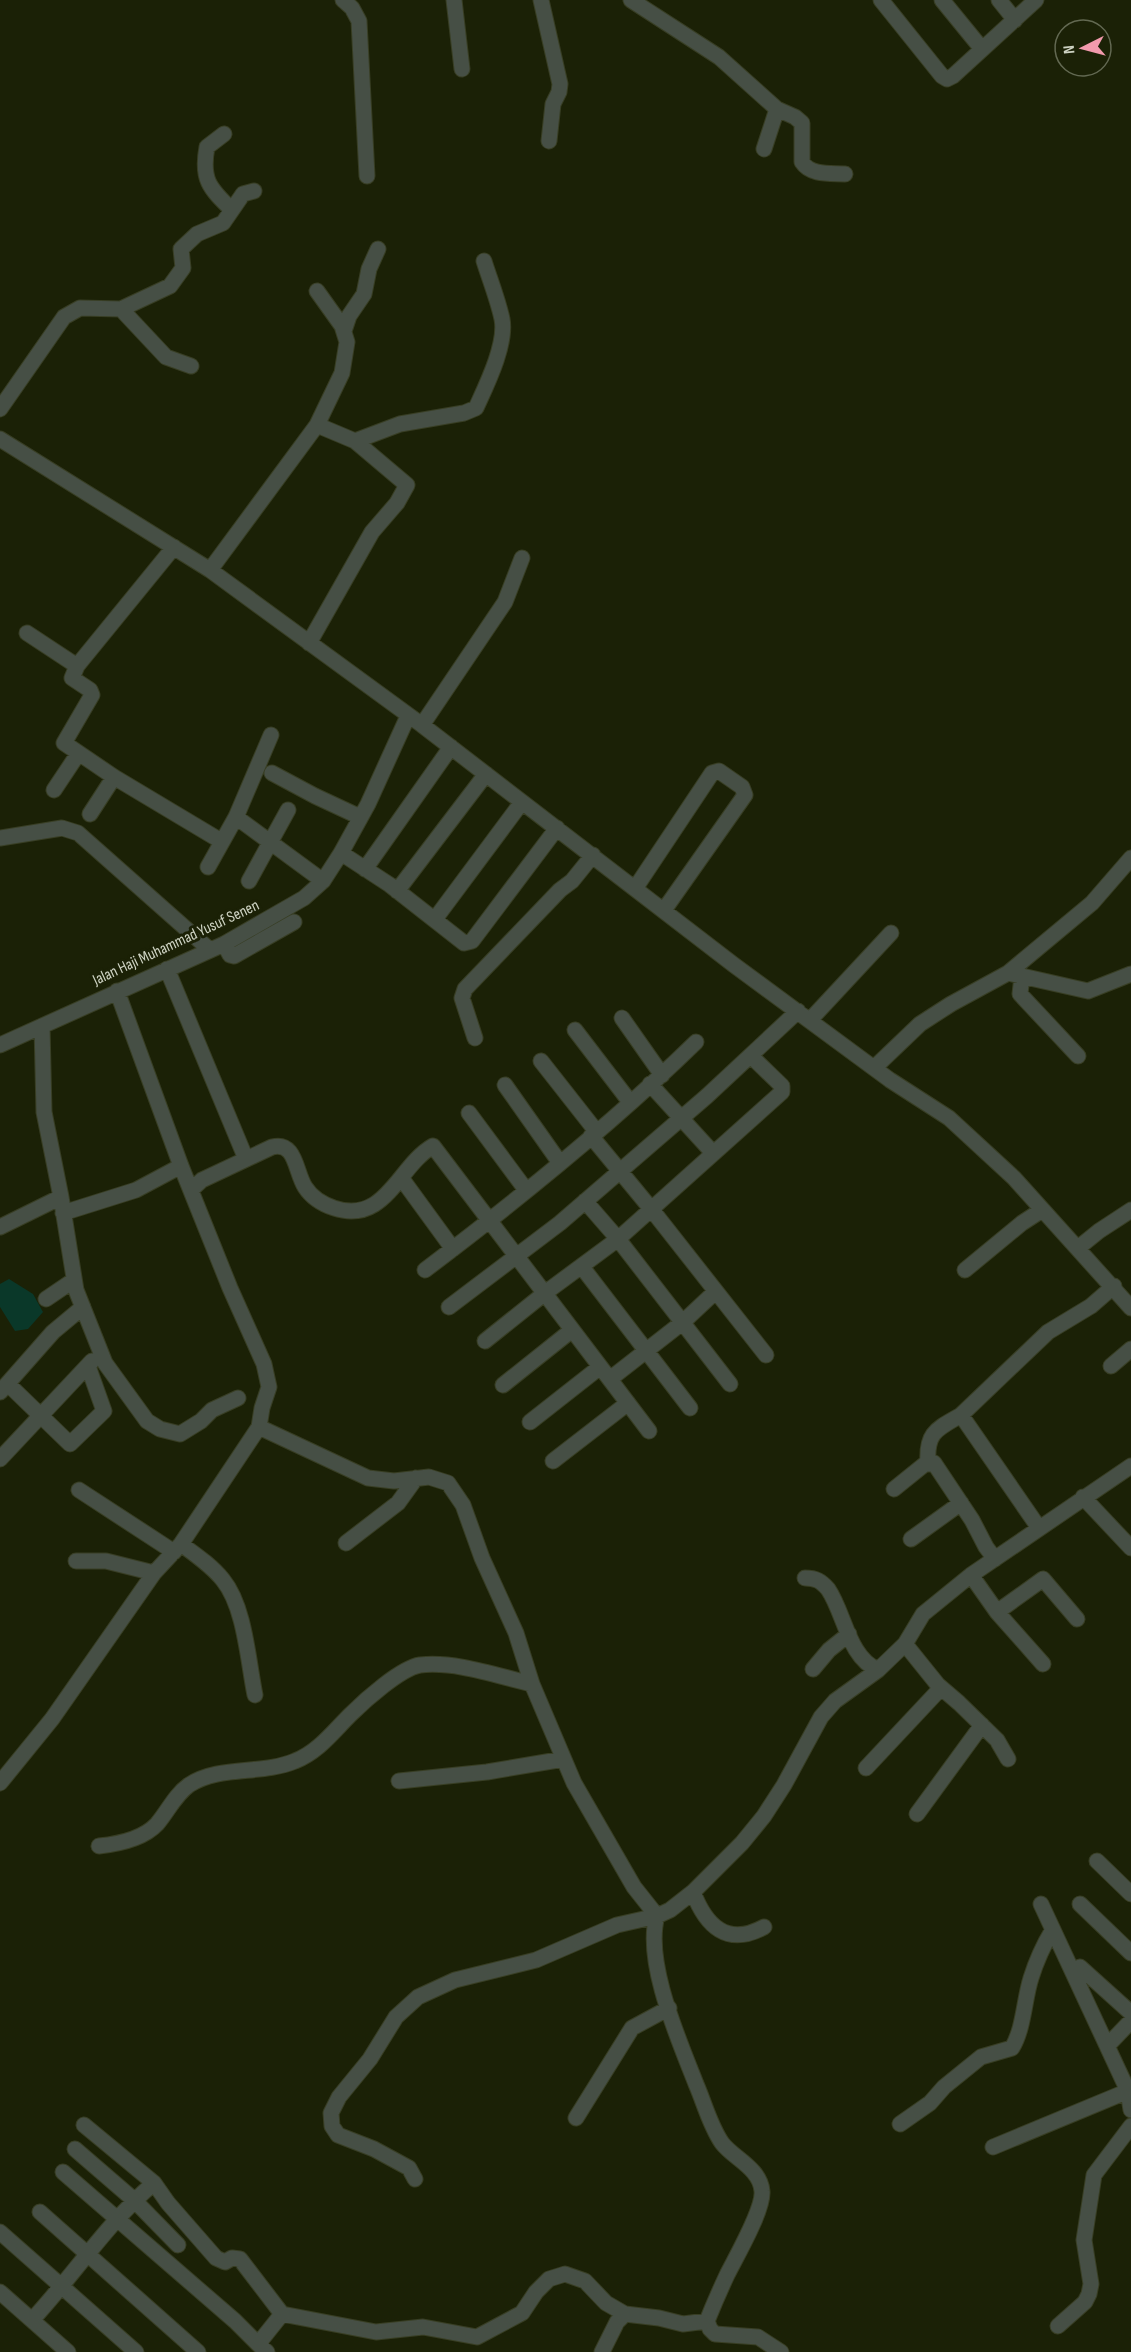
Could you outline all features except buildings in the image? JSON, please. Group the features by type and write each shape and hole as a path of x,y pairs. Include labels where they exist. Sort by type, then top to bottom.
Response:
{"street":[{"path":"343,0 352,8 359,21 367,176"},
{"path":"454,0 462,69"},
{"path":"541,0 560,84 553,105 549,141"},
{"path":"631,0 718,57 777,109 795,117 802,123 802,162 805,166 818,172 845,174"},
{"path":"881,0 945,78 953,76 1023,8 999,0"},
{"path":"942,0 982,49"},
{"path":"764,149 777,109"},
{"path":"224,134 207,147 204,166 212,190 232,210"},
{"path":"0,409 64,317 80,308 121,309 170,286 183,268 181,249 197,234 223,223 243,194 254,191"},
{"path":"344,331 348,315 364,294 369,269 378,249"},
{"path":"355,441 400,424 464,413 476,408 494,368 503,333 502,319 484,261"},
{"path":"210,570 317,425 342,373 347,342 344,331 317,291"},
{"path":"121,309 166,357 191,366"},
{"path":"309,643 372,532 397,503 407,485 355,441 317,425"},
{"path":"0,439 75,488 210,570 423,725 874,1068 949,1118 993,1157 1128,1300"},
{"path":"174,547 77,666 72,678 90,690 92,695 64,744 221,841"},
{"path":"423,725 505,602 522,558"},
{"path":"27,633 77,666"},
{"name":"Jalan Haji Muhammad Yusuf Senen","path":"0,1045 217,947 304,898 323,881 341,853 408,716"},
{"path":"208,867 236,817 271,735"},
{"path":"365,869 451,747"},
{"path":"54,789 78,754"},
{"path":"636,887 712,772 719,771 742,787 745,795 664,910"},
{"path":"272,772 360,817"},
{"path":"397,891 486,774"},
{"path":"90,814 114,777"},
{"path":"435,919 522,802"},
{"path":"249,881 288,810"},
{"path":"236,817 323,881"},
{"path":"0,838 62,828 78,833 217,947 230,955 234,956 294,922"},
{"path":"341,853 397,891 464,943 470,942 557,828"},
{"path":"476,1038 462,998 465,988 560,890 572,881 593,855"},
{"path":"874,1068 920,1024 951,1004 1015,975 1092,903 1131,858"},
{"path":"449,1307 585,1202 751,1056 804,1016 891,933"},
{"path":"167,969 246,1158"},
{"path":"1015,975 1088,991 1131,974"},
{"path":"1015,975 1020,994 1078,1056"},
{"path":"0,1784 52,1719 154,1573 178,1548 259,1427 269,1387 264,1364 230,1288 181,1166 117,991"},
{"path":"622,1018 681,1119 713,1153"},
{"path":"42,1026 44,1112 74,1280 105,1363 147,1421 160,1429 180,1434 201,1421 212,1410 238,1398"},
{"path":"575,1030 630,1102"},
{"path":"425,1270 490,1221 630,1102 696,1042"},
{"path":"485,1341 618,1239 782,1092 782,1086 751,1056"},
{"path":"541,1061 620,1171 766,1355"},
{"path":"505,1085 560,1162"},
{"path":"469,1113 526,1190"},
{"path":"191,1190 202,1180 246,1158 279,1145 286,1146 305,1187 319,1202 336,1209 364,1210 374,1206 433,1146 649,1431"},
{"path":"63,1213 136,1190 181,1166"},
{"path":"402,1179 453,1249"},
{"path":"0,1227 61,1197"},
{"path":"585,1202 618,1239 730,1384"},
{"path":"965,1270 1022,1222 1042,1210"},
{"path":"1078,1248 1131,1210"},
{"path":"582,1267 690,1408"},
{"path":"46,1299 74,1280"},
{"path":"928,1463 927,1449 930,1437 940,1427 961,1415 1048,1332 1091,1306 1114,1286"},
{"path":"530,1422 605,1373 647,1351 715,1292"},
{"path":"83,1307 53,1332 4,1388 41,1416 70,1444 104,1411 88,1366"},
{"path":"503,1385 572,1330"},
{"path":"1111,1366 1131,1349"},
{"path":"0,1459 101,1353"},
{"path":"553,1461 628,1403"},
{"path":"961,1415 1039,1528"},
{"path":"259,1427 368,1478 394,1481 429,1477 448,1483 463,1505 482,1558 516,1633 532,1684 574,1783 592,1818 634,1887 657,1916"},
{"path":"894,1489 928,1463 933,1463 961,1503 995,1559"},
{"path":"415,2179 409,2168 374,2149 338,2135 332,2126 331,2113 339,2097 370,2059 396,2017 418,1997 455,1980 536,1960 616,1925 657,1916 670,1910 693,1892 764,1816 798,1762 809,1736 821,1717 835,1701 878,1670 905,1644 923,1614 971,1575 1131,1466"},
{"path":"346,1543 398,1503 416,1478"},
{"path":"79,1490 178,1548 223,1579 232,1594 238,1613 255,1695"},
{"path":"1083,1497 1126,1533 1131,1548"},
{"path":"911,1539 961,1503"},
{"path":"76,1561 106,1561 154,1573"},
{"path":"971,1575 997,1612 1043,1664"},
{"path":"805,1578 813,1578 822,1582 828,1589 859,1654 868,1666 878,1670"},
{"path":"997,1612 1043,1579 1077,1619"},
{"path":"813,1669 829,1650 849,1634"},
{"path":"905,1644 941,1688 997,1740 1008,1759"},
{"path":"99,1846 115,1845 133,1839 155,1826 177,1796 189,1785 206,1777 294,1762 310,1753 324,1743 385,1684 418,1665 451,1665 532,1684"},
{"path":"866,1768 941,1688"},
{"path":"917,1814 982,1725"},
{"path":"399,1781 487,1772 564,1759"},
{"path":"1097,1862 1131,1894"},
{"path":"693,1892 700,1912 716,1929 744,1935 764,1927"},
{"path":"1041,1904 1107,2046 1130,2089 1131,2110"},
{"path":"1080,1904 1131,1953"},
{"path":"657,1916 654,1926 659,1978 706,2108 722,2144 740,2158 755,2175 763,2193 746,2238 707,2321"},
{"path":"900,2124 930,2103 944,2086 981,2057 1012,2048 1017,2037 1031,1979 1044,1945 1053,1931"},
{"path":"1080,1967 1131,2013"},
{"path":"576,2118 632,2028 669,2008"},
{"path":"1107,2046 1131,2021"},
{"path":"993,2147 1130,2089"},
{"path":"84,2125 154,2183 216,2259 225,2262 232,2258 240,2259 282,2314 376,2332 419,2327 477,2337 522,2313 536,2292 549,2279 565,2274 585,2281 606,2303 625,2314 659,2318 683,2324 707,2321"},
{"path":"1058,2326 1085,2302 1089,2294 1091,2284 1084,2240 1094,2175 1131,2126"},
{"path":"75,2149 134,2200 178,2245"},
{"path":"63,2172 235,2321 262,2348 282,2314"},
{"path":"32,2320 134,2200 154,2183"},
{"path":"40,2212 198,2352"},
{"path":"0,2232 136,2352"},
{"path":"0,2292 68,2352"},
{"path":"602,2352 617,2322 625,2314"},
{"path":"707,2321 715,2334 758,2337 782,2352"}],"shaded area":[{"path":"9,1279 33,1294 43,1312 28,1329 15,1331 0,1307 0,1284"}]}
